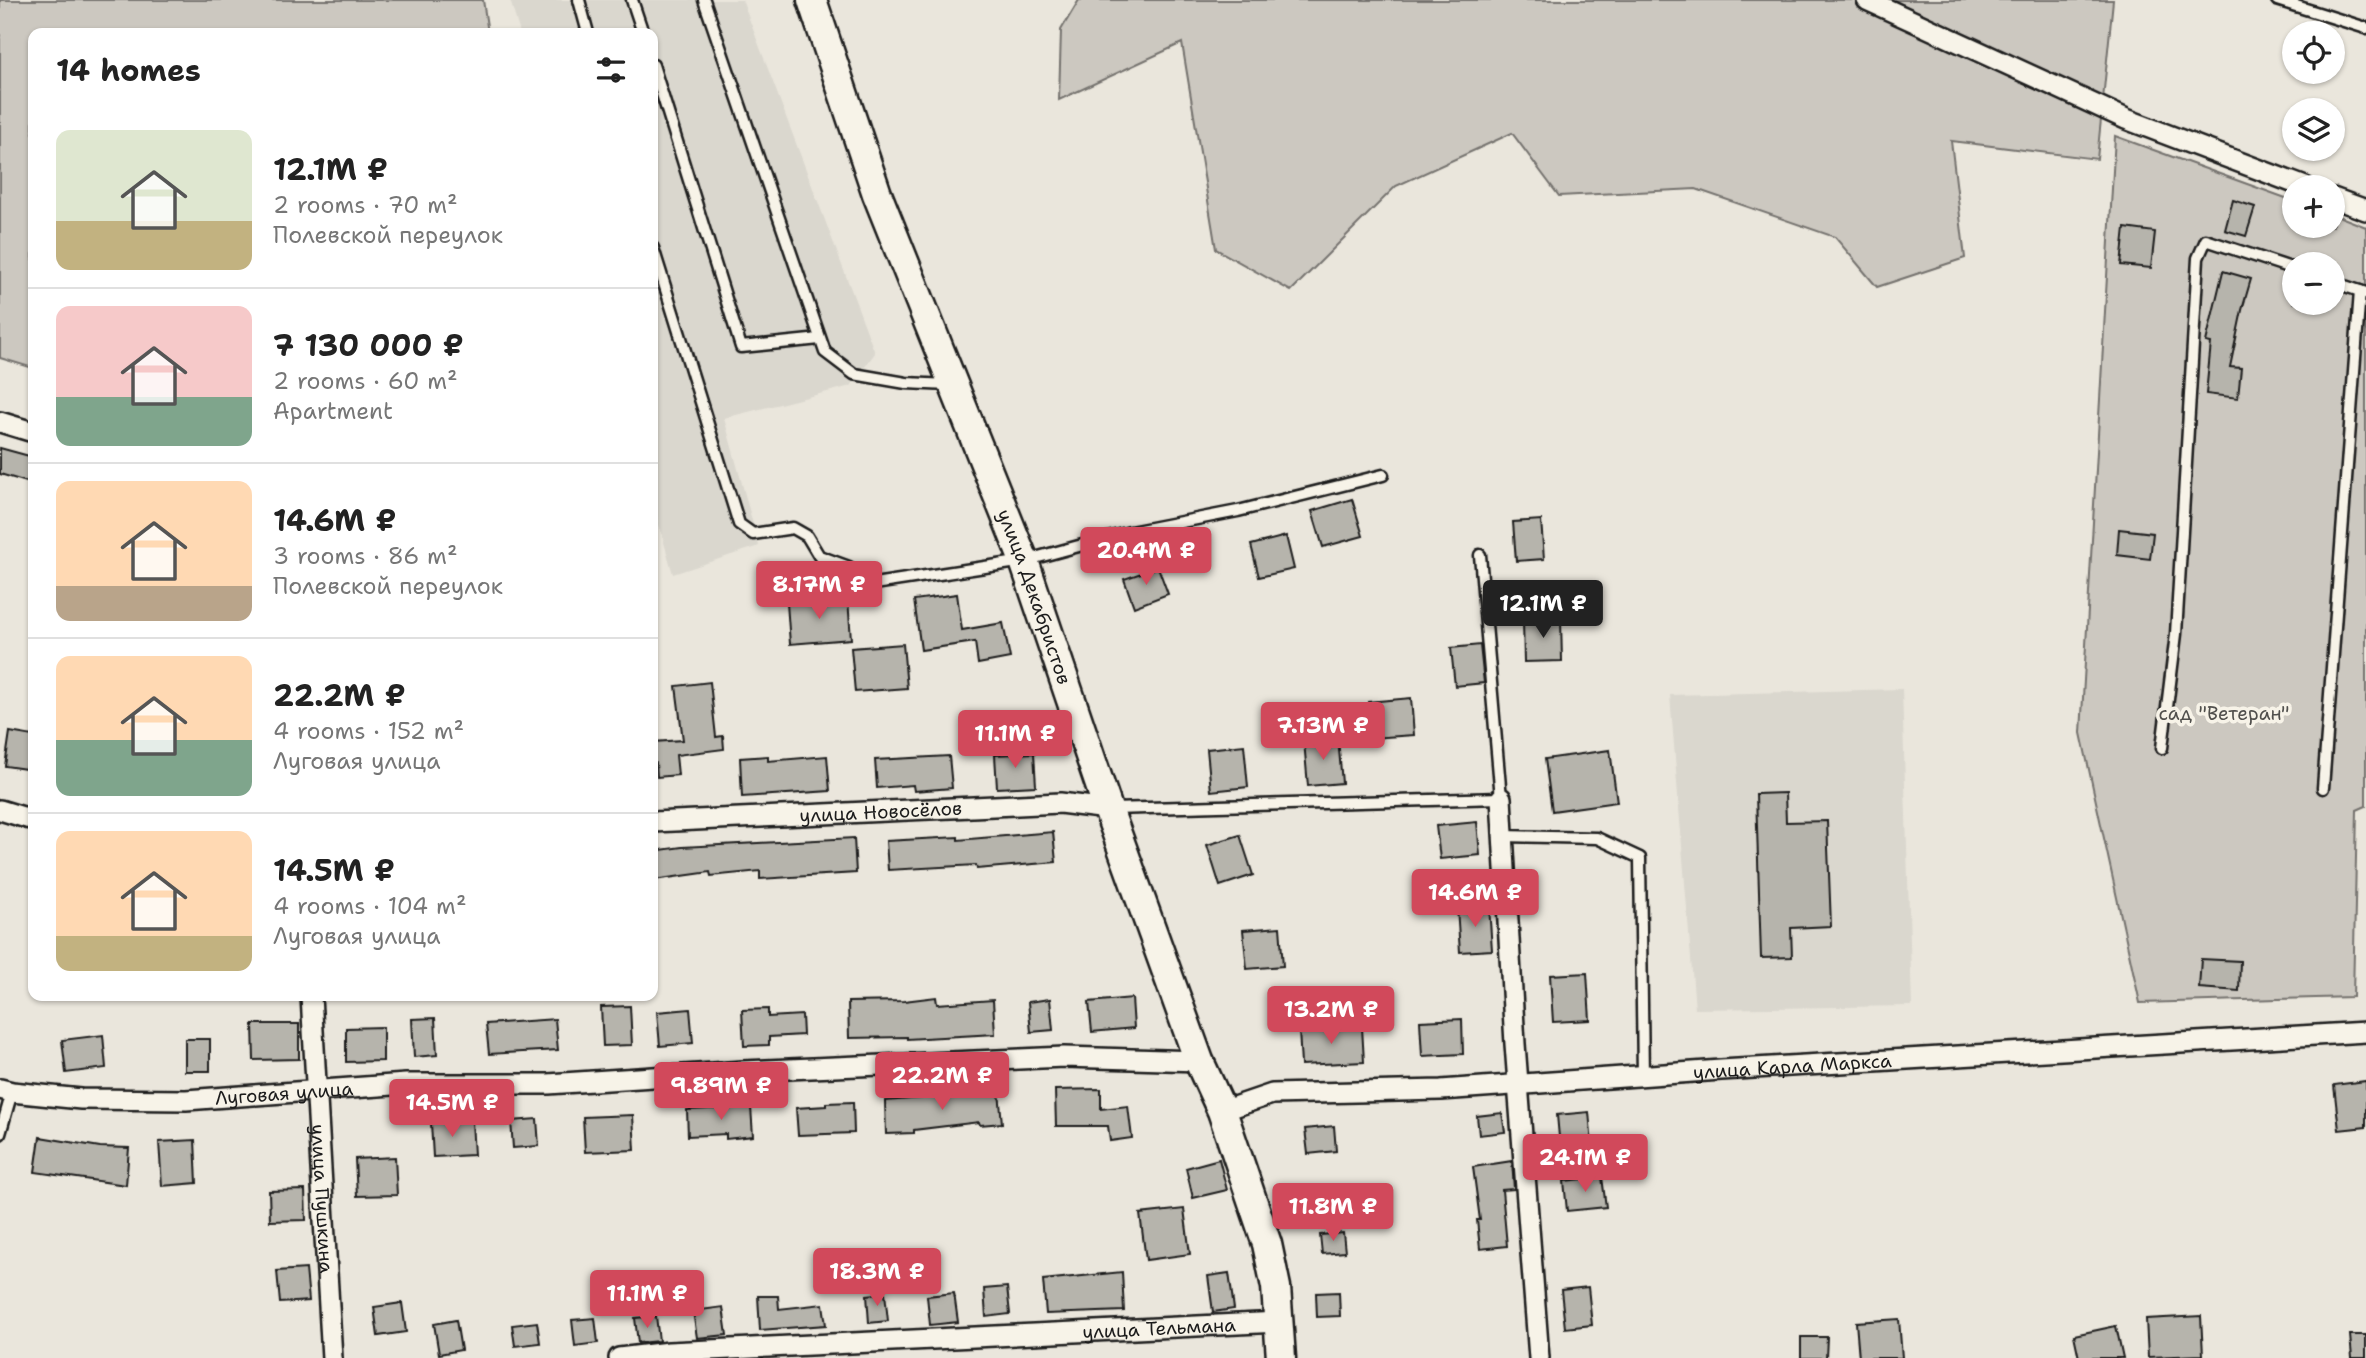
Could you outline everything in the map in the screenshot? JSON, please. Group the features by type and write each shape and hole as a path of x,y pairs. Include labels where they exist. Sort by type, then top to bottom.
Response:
{"street":[{"name":"улица Декабристов","path":"813,0 877,194 1024,561 1108,809 1199,1061 1222,1111 1267,1244 1276,1287 1281,1358"},
{"path":"1867,0 2126,119 2282,178"},
{"path":"2345,202 2366,210"},
{"path":"0,422 28,430"},
{"path":"1501,798 1518,1084 1539,1358"},
{"name":"улица Новосёлов","path":"658,822 1060,803 1108,809"},
{"path":"0,810 28,818"},
{"name":"улица Пушкина","path":"311,1001 332,1358"},
{"name":"улица Карла Маркса","path":"1222,1111 1272,1094 1441,1090 2366,1032"},
{"name":"Луговая улица","path":"6,1090 81,1099 186,1100 406,1084 548,1084 743,1070 1064,1057 1199,1061"},
{"name":"улица Тельмана","path":"619,1358 669,1352 1279,1322"}],"lane":[{"path":"579,0 587,28"},
{"path":"632,0 641,28"},
{"path":"704,0 825,352 854,374 906,383 953,385"},
{"path":"2277,0 2366,28"},
{"path":"658,81 740,347 820,339"},
{"path":"2162,748 2176,634 2198,258 2206,240 2282,265"},
{"path":"658,264 739,524 753,534 793,528 807,536 819,556 849,567 861,586 1024,561 1130,532 1238,511 1383,475"},
{"path":"2323,789 2363,292 2345,286"},
{"path":"1108,809 1501,798 1480,555"},
{"path":"1504,836 1597,838 1640,858 1643,1076"},
{"path":"0,1133 6,1090"}],"shaded area":[{"path":"510,0 742,0 875,353 851,386 724,418 759,546 673,574 658,522 658,28 518,28"},
{"path":"1902,689 1912,1006 1695,1009 1670,695"}],"green space":[{"path":"0,0 483,0 487,28 28,28 28,366 0,358"},
{"path":"1079,0 2113,0 2097,159 1951,141 1965,258 1877,287 1835,237 1696,189 1559,196 1512,133 1396,186 1291,291 1216,249 1182,43 1059,100 1061,30"},
{"name":"сад \"Ветеран\"","path":"2115,136 2282,197 2282,238 2345,238 2345,219 2366,227 2366,806 2357,810 2353,997 2140,1003 2081,733"}],"building":[{"path":"2233,200 2255,207 2246,236 2225,230"},
{"path":"2125,228 2155,232 2151,268 2121,265"},
{"path":"2223,271 2251,279 2230,367 2241,368 2238,398 2206,394 2211,343 2206,342"},
{"path":"0,448 28,456 28,482 0,474"},
{"path":"1352,499 1363,536 1323,547 1312,511"},
{"path":"1541,520 1544,559 1516,561 1513,522"},
{"path":"2119,529 2153,533 2150,559 2117,555"},
{"path":"1286,536 1294,569 1259,577 1251,545"},
{"path":"1158,567 1168,594 1134,607 1124,579"},
{"path":"957,594 962,630 1003,623 1010,658 978,664 975,642 921,650 914,600"},
{"path":"848,599 851,639 790,644 787,603"},
{"path":"1561,619 1562,661 1524,662 1523,620"},
{"path":"903,644 907,688 855,692 851,648"},
{"path":"1480,645 1484,683 1455,686 1451,648"},
{"path":"710,682 716,737 723,736 724,749 676,755 678,775 658,777 658,742 683,740 676,686"},
{"path":"1411,698 1414,735 1371,738 1368,702"},
{"path":"10,732 28,735 28,769 5,766"},
{"path":"1338,738 1342,783 1308,786 1304,741"},
{"path":"1244,745 1248,787 1211,791 1207,749"},
{"path":"1610,750 1617,802 1552,811 1545,759"},
{"path":"1034,753 1036,786 997,788 995,755"},
{"path":"768,756 768,761 827,756 830,791 742,797 740,758"},
{"path":"949,756 952,788 914,791 913,785 877,788 875,760"},
{"path":"1785,793 1786,822 1827,821 1831,926 1791,928 1792,957 1761,958 1756,794"},
{"path":"1477,822 1480,855 1440,859 1436,826"},
{"path":"1053,832 1056,862 977,869 976,865 888,870 886,841 958,837 958,840"},
{"path":"1240,835 1253,875 1220,886 1207,845"},
{"path":"854,838 856,873 760,879 760,871 711,876 710,872 658,879 658,850"},
{"path":"1489,906 1492,950 1460,952 1457,908"},
{"path":"1280,927 1283,966 1247,969 1243,930"},
{"path":"2201,959 2240,961 2239,991 2199,988"},
{"path":"1587,973 1590,1020 1553,1022 1550,975"},
{"path":"936,997 937,1004 993,1000 995,1034 907,1039 849,1038 848,1002 904,1001"},
{"path":"1132,998 1134,1028 1092,1032 1089,1002"},
{"path":"1050,999 1053,1030 1031,1032 1028,1002"},
{"path":"630,1006 632,1045 603,1046 601,1007"},
{"path":"690,1009 693,1043 660,1046 657,1012"},
{"path":"768,1009 768,1017 802,1015 803,1035 769,1037 769,1045 744,1046 742,1010"},
{"path":"435,1018 437,1055 414,1057 412,1019"},
{"path":"555,1019 558,1050 489,1054 486,1024"},
{"path":"1462,1019 1463,1054 1422,1056 1420,1021"},
{"path":"253,1024 299,1024 299,1059 254,1060"},
{"path":"383,1027 383,1061 346,1062 346,1028"},
{"path":"1362,1027 1364,1062 1301,1065 1299,1030"},
{"path":"103,1035 106,1068 66,1073 62,1040"},
{"path":"185,1039 210,1039 210,1071 185,1071"},
{"path":"2366,1081 2366,1127 2339,1130 2334,1085"},
{"path":"1101,1089 1101,1109 1128,1106 1132,1138 1110,1141 1108,1126 1056,1126 1055,1090"},
{"path":"999,1092 1002,1123 980,1125 979,1122 914,1130 914,1133 886,1134 885,1101"},
{"path":"853,1102 854,1133 798,1135 796,1108"},
{"path":"751,1107 753,1136 726,1139 726,1134 688,1136 687,1110"},
{"path":"1589,1112 1592,1145 1560,1148 1557,1115"},
{"path":"1502,1113 1505,1132 1479,1135 1477,1116"},
{"path":"633,1115 635,1150 585,1152 583,1117"},
{"path":"537,1119 539,1146 513,1148 511,1121"},
{"path":"472,1121 474,1155 433,1157 431,1123"},
{"path":"1334,1126 1336,1151 1308,1154 1305,1129"},
{"path":"40,1137 100,1147 129,1148 126,1185 35,1172"},
{"path":"195,1140 197,1183 162,1186 159,1142"},
{"path":"395,1157 397,1195 357,1196 355,1159"},
{"path":"1219,1159 1227,1190 1193,1198 1186,1168"},
{"path":"1512,1161 1514,1189 1502,1190 1507,1246 1480,1249 1477,1220 1480,1220 1473,1167"},
{"path":"1602,1177 1606,1207 1567,1211 1564,1181"},
{"path":"305,1190 306,1220 270,1221 269,1191"},
{"path":"1184,1209 1190,1254 1146,1260 1140,1214"},
{"path":"1343,1233 1345,1252 1322,1254 1320,1235"},
{"path":"306,1269 309,1301 280,1303 277,1271"},
{"path":"1122,1272 1124,1311 1046,1314 1043,1280"},
{"path":"1229,1273 1234,1309 1213,1312 1208,1276"},
{"path":"1007,1287 1010,1314 986,1317 984,1289"},
{"path":"1588,1287 1592,1325 1565,1328 1561,1290"},
{"path":"1339,1292 1340,1316 1317,1317 1316,1293"},
{"path":"885,1293 888,1321 869,1323 867,1295"},
{"path":"954,1293 958,1322 930,1325 927,1296"},
{"path":"758,1296 778,1296 779,1309 823,1304 826,1325 760,1330"},
{"path":"402,1303 406,1332 378,1336 374,1307"},
{"path":"723,1307 727,1335 697,1338 693,1311"},
{"path":"656,1316 659,1341 638,1343 635,1318"},
{"path":"2201,1316 2203,1355 2148,1357 2146,1319"},
{"path":"595,1318 598,1343 575,1346 572,1320"},
{"path":"1899,1319 1902,1358 1859,1358 1856,1322"},
{"path":"456,1320 461,1350 439,1354 434,1324"},
{"path":"537,1322 540,1343 515,1346 512,1325"},
{"path":"2116,1326 2123,1358 2079,1358 2074,1335"},
{"path":"2350,1335 2366,1335 2366,1358 2352,1358"},
{"path":"1801,1337 1827,1337 1826,1358 1801,1358"}]}
